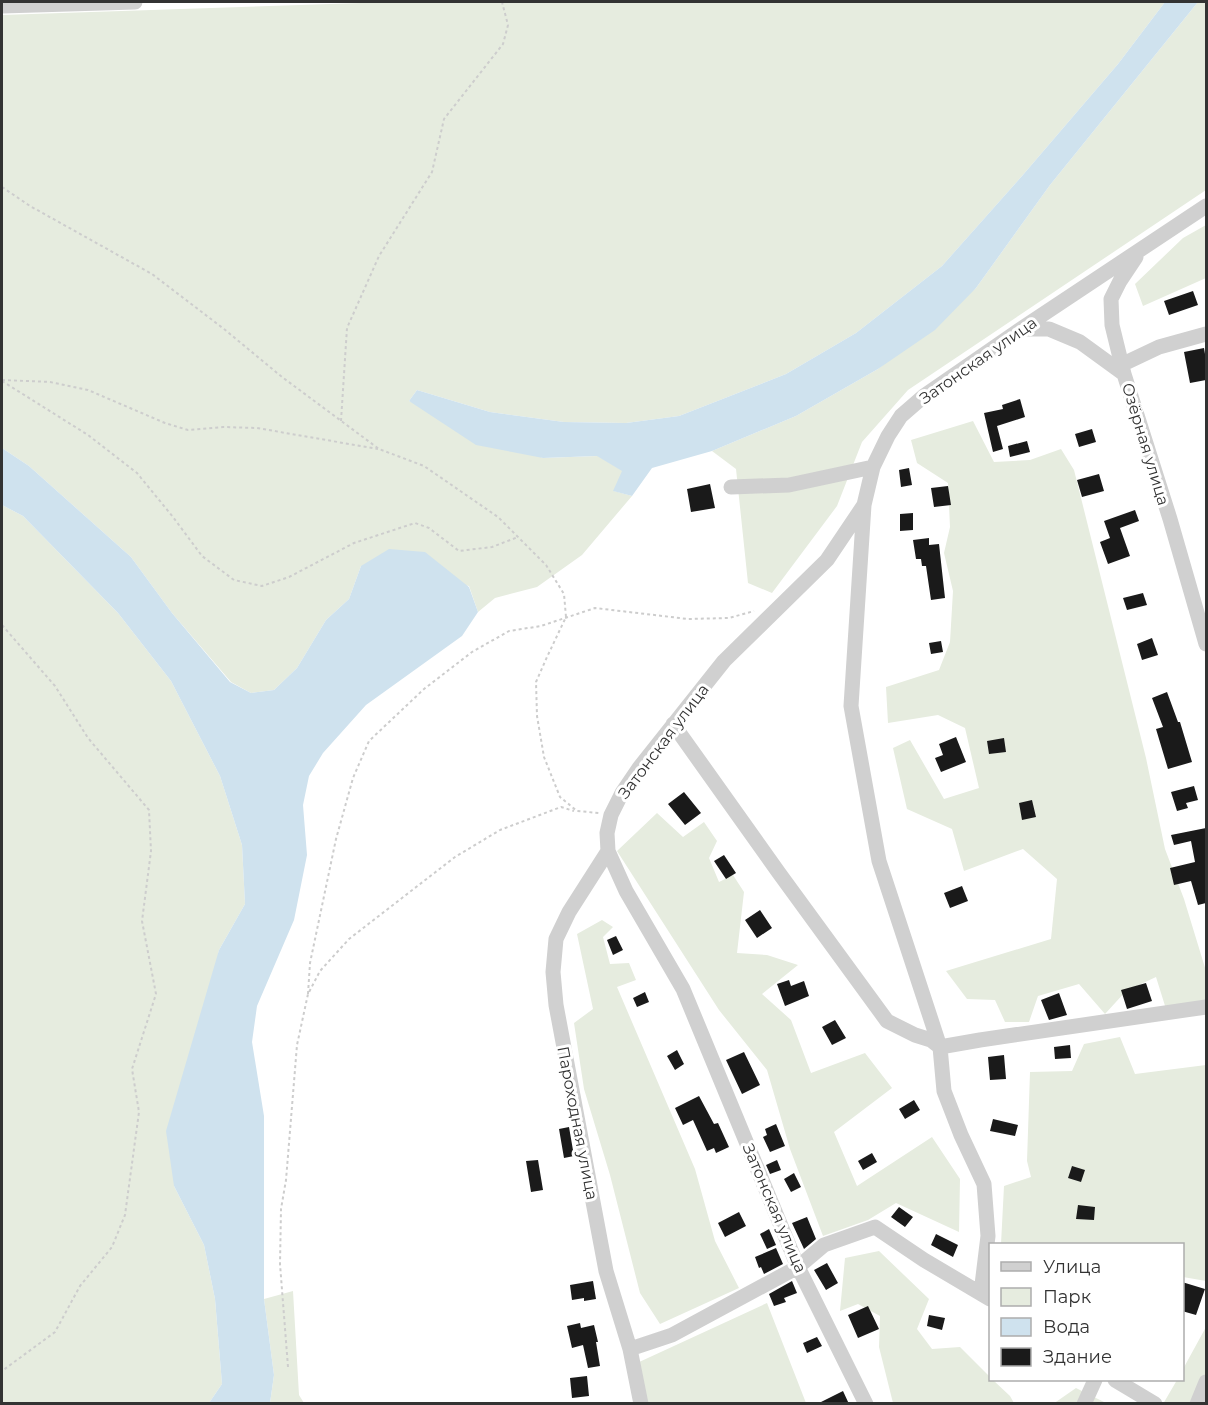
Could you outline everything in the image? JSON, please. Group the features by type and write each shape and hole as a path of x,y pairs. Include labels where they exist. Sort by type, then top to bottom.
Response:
{"street":[{"path":"2,6 135,2"},
{"name":"Затонская улица","path":"866,1404 798,1267 683,989 626,891 608,851 607,833 611,815 622,793 673,724 724,661 827,560 864,504 873,467 901,416 924,396 1021,329 1206,206"},
{"name":"Озёрная улица","path":"1142,250 1120,281 1111,299 1112,325 1123,369 1206,644"},
{"path":"1021,329 1049,329 1080,342 1123,369 1159,347 1206,334"},
{"path":"731,487 789,485 873,467"},
{"path":"630,1349 672,1335 798,1267 824,1245 874,1227 924,1260 986,1296 988,1236 984,1184 961,1135 944,1090 940,1047 879,861 851,706 864,504"},
{"path":"673,724 887,1021 931,1040 940,1047 1206,1007"},
{"name":"Пароходная улица","path":"608,851 569,912 556,939 554,972 556,1005 606,1271 630,1349 640,1404"},
{"path":"1084,1404 1095,1381"},
{"path":"1116,1381 1155,1404"},
{"path":"1197,1404 1206,1382"}],"path":[{"path":"341,421 347,328 379,256 432,172 444,119 503,44 508,25 502,2"},
{"path":"2,187 30,206 152,274 282,377 379,449"},
{"path":"2,380 50,382 88,390 165,423 188,430 224,427 257,428 379,449 424,466 498,518 546,565 564,594 566,617 536,682 537,716 544,757 560,797 577,811"},
{"path":"2,380 88,435 137,473 202,556 234,580 262,586 289,577 354,543 415,523 429,528 459,551 492,547 518,537"},
{"path":"288,1367 280,1264 281,1209 286,1180 297,1044 308,994 310,963 336,839 353,778 369,741 424,689 472,652 508,631 541,626 596,608 688,619 729,618 761,609"},
{"path":"2,625 55,686 88,738 149,810 150,851 142,921 156,994 132,1069 139,1113 125,1215 112,1247 80,1286 55,1332 2,1371"},
{"path":"308,994 320,971 349,939 455,857 500,830 561,807 611,815"}],"green space":[{"path":"391,2 1165,2 1118,64 942,266 856,333 786,374 679,416 626,423 564,422 490,412 417,390 409,401 543,458 598,456 623,471 614,491 632,496 582,555 537,587 495,598 478,612 469,586 361,566 349,599 326,620 297,668 274,690 251,693 231,682 172,613 131,557 29,466 2,448 2,15"},
{"path":"1198,2 1206,2 1206,190 908,390 862,442 837,506 772,593 748,583 736,469 712,451 796,416 878,369 976,288 1050,185"},
{"path":"1206,225 1206,278 1143,306 1135,284 1183,238"},
{"path":"973,421 994,462 1030,460 1061,449 1074,470 1146,758 1165,849 1184,899 1206,971 1206,1002 1166,1009 1156,977 1126,991 1105,1014 1079,984 1038,996 1029,1022 1005,1022 995,1000 967,999 946,971 1051,939 1057,879 1023,849 964,871 952,829 907,809 893,748 910,740 944,799 979,788 965,728 938,715 888,723 886,687 939,670 950,642 953,591 944,553 950,527 948,483 917,463 911,440"},
{"path":"2,505 23,516 118,613 171,681 220,776 242,845 245,904 219,950 174,1186 204,1245 215,1299 222,1384 209,1403 2,1403"},
{"path":"657,813 683,837 704,822 717,841 709,858 719,882 733,875 744,892 737,953 767,955 798,965 762,994 791,1020 811,1073 865,1053 892,1088 834,1132 857,1186 932,1137 960,1179 959,1232 896,1203 868,1220 823,1236 790,1149 767,1070 719,1010 617,851"},
{"path":"602,920 613,927 603,937 610,964 629,963 636,980 617,987 695,1169 715,1241 739,1288 660,1324 640,1293 610,1175 584,1089 574,1023 593,1009 577,934"},
{"path":"1120,1037 1135,1074 1206,1065 1206,1281 1184,1277 1184,1243 1001,1243 1004,1186 1031,1177 1027,1161 1030,1072 1072,1071 1084,1044"},
{"path":"879,1251 929,1299 917,1329 932,1349 960,1347 989,1376 989,1381 994,1381 1014,1403 893,1403 879,1347 880,1316 858,1304 840,1311 845,1258"},
{"path":"293,1291 299,1395 304,1403 270,1403 274,1375 264,1299"},
{"path":"767,1303 806,1403 647,1403 637,1363"},
{"path":"1206,1327 1206,1403 1163,1404 1176,1381 1184,1381 1184,1367"},
{"path":"1076,1388 1106,1403 1053,1404"}],"water":[{"path":"1165,2 1198,2 1050,185 976,288 935,330 878,369 796,416 712,451 652,468 632,496 613,491 622,471 597,456 543,458 476,445 409,401 417,390 490,412 564,422 626,423 679,416 786,374 856,333 942,266 1118,64"},
{"path":"2,448 29,466 131,557 172,613 230,682 251,693 274,690 297,668 326,620 349,599 361,566 389,549 425,552 469,587 478,612 462,636 366,705 323,753 309,776 303,805 307,855 294,920 257,1006 252,1042 264,1116 264,1299 274,1375 270,1403 209,1403 222,1384 215,1299 204,1245 174,1186 166,1131 219,950 245,904 242,845 220,776 171,681 118,613 23,516 2,505"}],"building":[{"path":"1193,291 1198,305 1169,315 1164,301"},
{"path":"1204,348 1206,380 1190,383 1184,352"},
{"path":"1020,399 1025,417 997,426 1003,449 993,452 984,413 1003,409 1002,405"},
{"path":"1092,429 1096,442 1079,447 1075,434"},
{"path":"1027,441 1030,452 1010,457 1008,446"},
{"path":"909,468 912,485 901,487 899,470"},
{"path":"1099,474 1104,491 1082,497 1077,480"},
{"path":"710,484 715,508 691,512 687,489"},
{"path":"948,486 951,505 934,507 931,488"},
{"path":"1135,510 1139,521 1120,528 1130,556 1108,564 1100,542 1110,538 1104,521"},
{"path":"913,513 913,530 900,531 900,514"},
{"path":"929,538 929,545 939,544 945,598 931,600 926,566 922,566 921,559 916,559 913,540"},
{"path":"1143,593 1147,605 1127,610 1123,598"},
{"path":"1152,638 1158,655 1142,660 1137,644"},
{"path":"941,641 943,652 931,654 929,643"},
{"path":"1167,692 1178,722 1180,722 1192,762 1168,769 1156,729 1163,727 1152,698"},
{"path":"956,737 966,762 941,772 935,758 943,755 939,744"},
{"path":"1004,738 1006,752 989,754 987,741"},
{"path":"1194,786 1198,800 1186,803 1188,808 1177,811 1171,792"},
{"path":"684,792 701,813 685,825 668,804"},
{"path":"1032,800 1036,817 1022,820 1019,803"},
{"path":"1206,828 1206,903 1198,905 1191,881 1174,885 1170,868 1195,862 1191,841 1174,845 1171,835"},
{"path":"724,855 736,873 726,879 714,861"},
{"path":"962,886 968,901 950,908 944,893"},
{"path":"760,910 772,928 757,938 745,920"},
{"path":"616,936 623,950 613,955 607,940"},
{"path":"789,980 791,986 804,981 809,996 785,1006 777,984"},
{"path":"1146,983 1152,1001 1127,1009 1121,990"},
{"path":"645,992 649,1002 637,1007 633,998"},
{"path":"1059,993 1067,1015 1049,1020 1041,1000"},
{"path":"835,1020 846,1038 832,1045 822,1027"},
{"path":"1070,1045 1071,1058 1055,1059 1054,1047"},
{"path":"677,1050 684,1064 675,1070 667,1056"},
{"path":"744,1052 760,1085 742,1094 726,1060"},
{"path":"1004,1055 1006,1079 990,1080 988,1057"},
{"path":"699,1096 714,1124 718,1123 729,1147 716,1153 714,1148 707,1151 693,1120 683,1125 675,1108"},
{"path":"914,1100 920,1110 905,1119 899,1109"},
{"path":"993,1119 1018,1125 1015,1136 990,1131"},
{"path":"776,1124 785,1146 770,1152 763,1137 767,1135 765,1129"},
{"path":"569,1127 574,1156 564,1158 559,1129"},
{"path":"872,1153 877,1162 863,1170 858,1161"},
{"path":"538,1160 543,1190 531,1192 526,1161"},
{"path":"777,1160 781,1170 770,1174 766,1165"},
{"path":"1072,1166 1085,1170 1081,1182 1068,1178"},
{"path":"794,1173 801,1187 791,1192 784,1179"},
{"path":"1078,1205 1095,1207 1094,1220 1076,1219"},
{"path":"899,1207 913,1217 905,1227 891,1217"},
{"path":"739,1212 746,1226 725,1237 718,1223"},
{"path":"807,1217 816,1239 804,1249 792,1223"},
{"path":"769,1229 776,1245 767,1249 760,1234"},
{"path":"936,1234 958,1245 953,1257 931,1245"},
{"path":"776,1248 783,1264 764,1274 755,1257"},
{"path":"827,1263 838,1283 826,1290 814,1270"},
{"path":"593,1281 596,1299 572,1300 570,1285"},
{"path":"792,1281 797,1293 784,1298 786,1302 774,1306 769,1294"},
{"path":"1184,1283 1205,1289 1196,1315 1184,1312"},
{"path":"868,1306 879,1329 858,1338 848,1315"},
{"path":"929,1315 945,1318 942,1330 927,1326"},
{"path":"580,1323 581,1328 594,1325 600,1366 588,1368 583,1345 572,1348 567,1326"},
{"path":"817,1337 822,1346 807,1353 803,1343"},
{"path":"587,1376 589,1396 572,1398 570,1378"},
{"path":"843,1391 849,1404 817,1404"}]}
